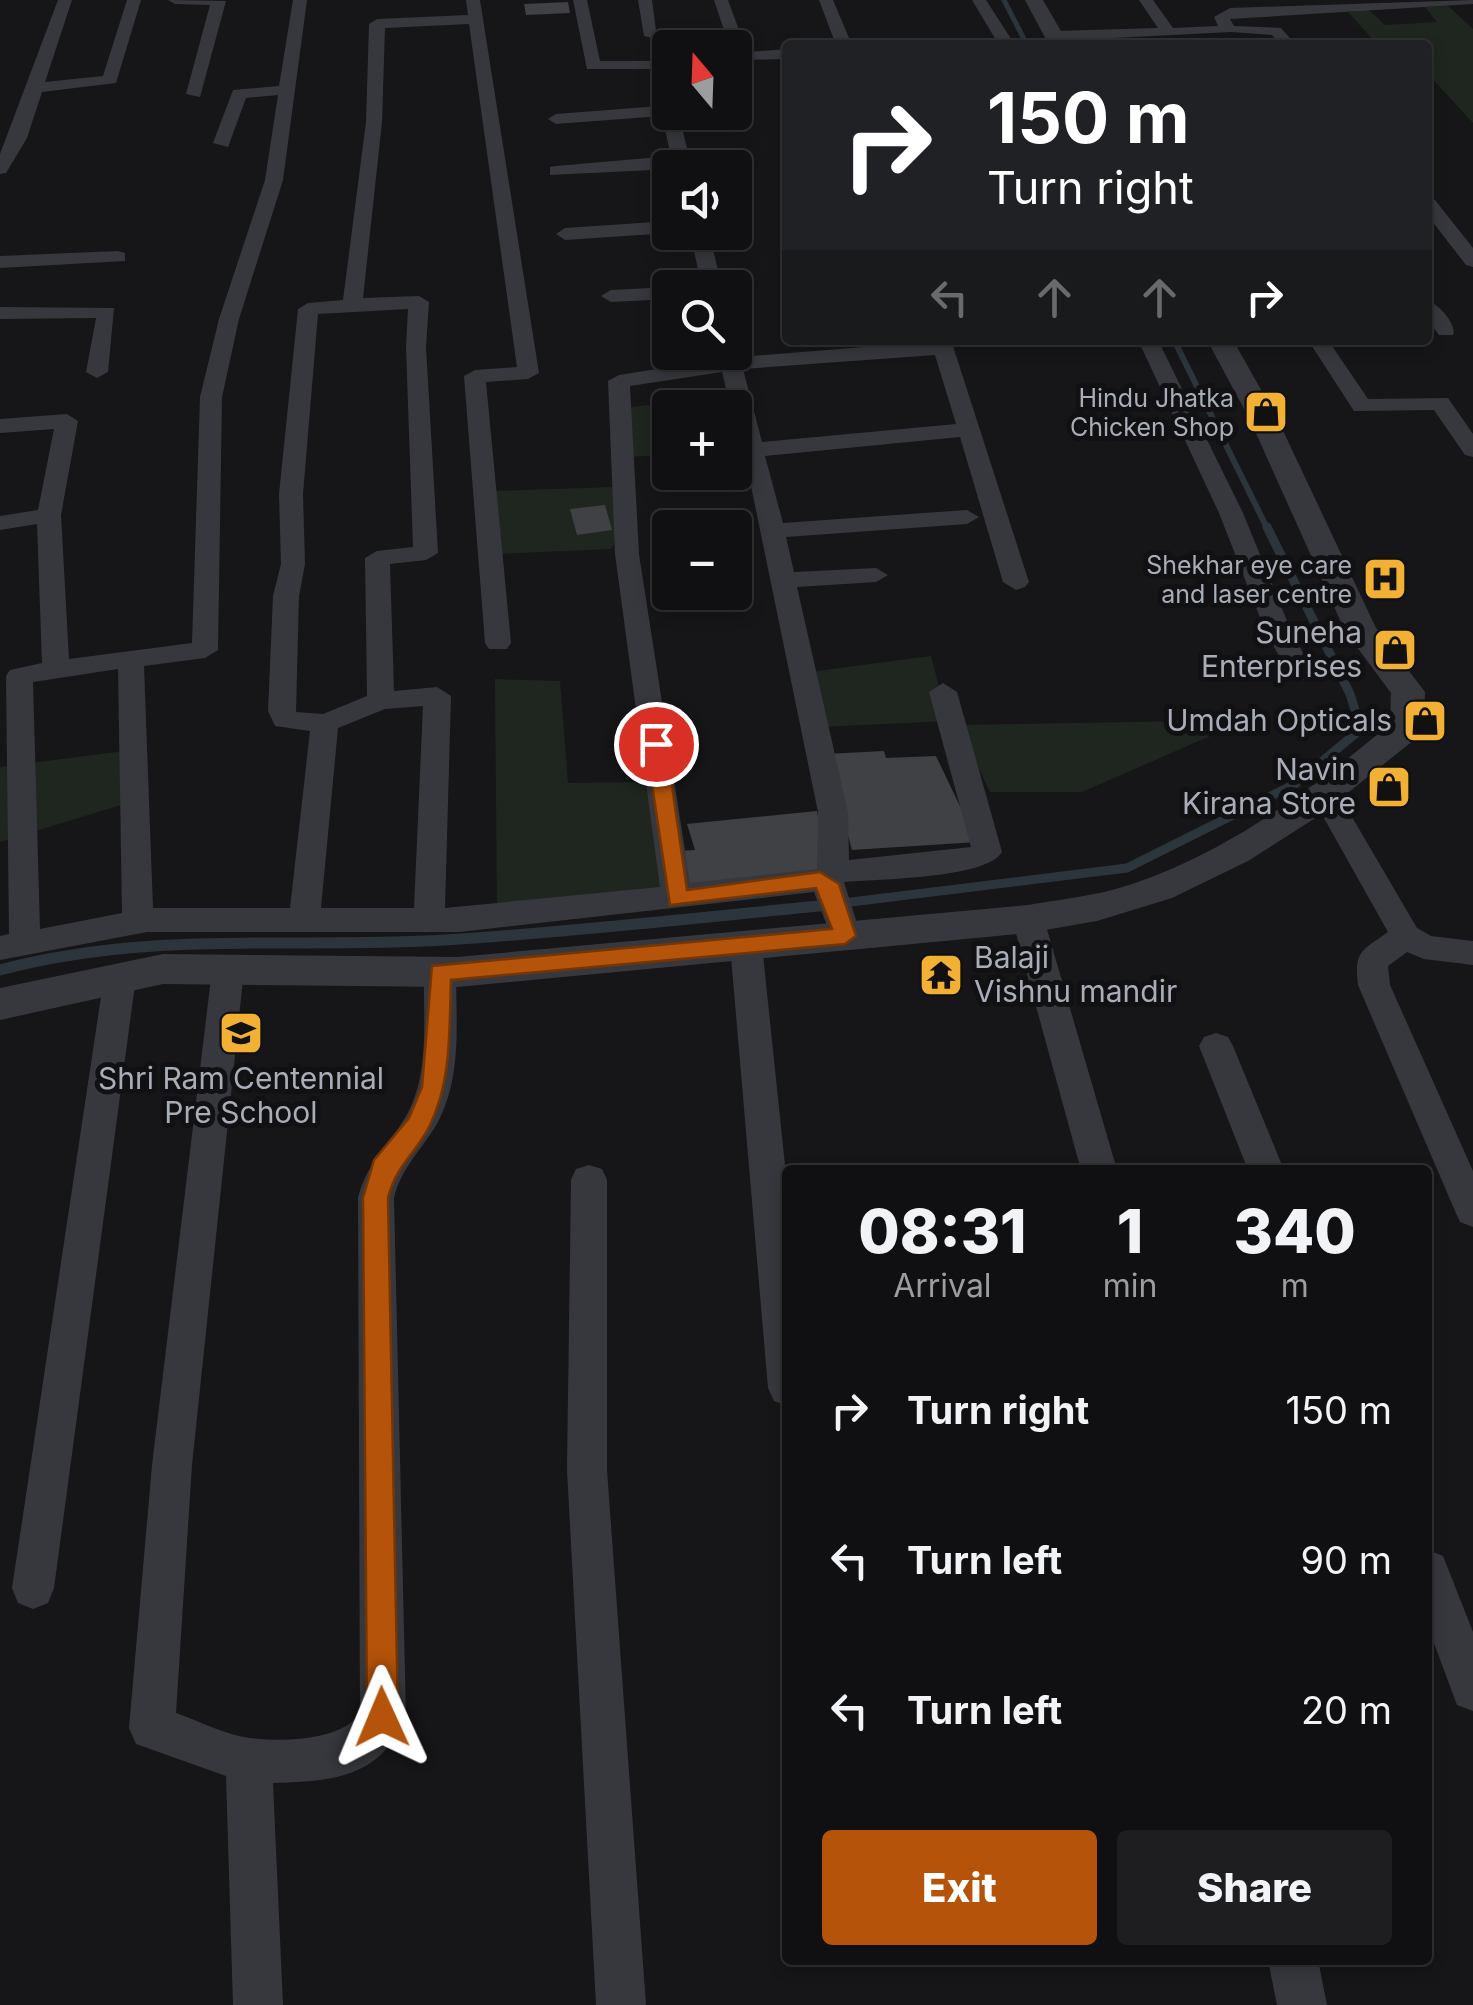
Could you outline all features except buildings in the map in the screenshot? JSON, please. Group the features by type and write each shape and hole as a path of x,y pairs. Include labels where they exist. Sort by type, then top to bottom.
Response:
{"street":[{"path":"0,169 18,138 66,0"},
{"path":"35,88 110,80 134,0"},
{"path":"175,0 219,2 194,94"},
{"path":"300,0 274,180 229,319 211,397 205,650 18,676 12,946 138,922 429,920 677,899 810,880 835,900 1028,919 1118,902 1202,868 1325,795 1407,728 1408,692 1361,631 1264,420 1223,345"},
{"path":"580,0 593,66 652,64"},
{"path":"644,0 652,36"},
{"path":"721,0 741,58 782,55"},
{"path":"826,0 842,40"},
{"path":"979,0 1003,40"},
{"path":"1034,0 1057,40 1180,37 1224,22 1340,3 1473,0"},
{"path":"1146,0 1180,37"},
{"path":"1212,0 1224,22"},
{"path":"1454,1 1473,22"},
{"path":"352,305 374,122 377,24 473,10 528,373 475,376 498,643"},
{"path":"1224,22 1276,30 1284,40"},
{"path":"222,143 238,93 287,90"},
{"path":"556,119 652,111"},
{"path":"556,171 652,166"},
{"path":"1432,212 1473,261"},
{"path":"565,234 652,227"},
{"path":"0,262 118,257"},
{"path":"611,296 652,294"},
{"path":"381,702 377,558 426,552 416,347 419,302 308,309 296,414 291,494 293,564 286,596 282,714 285,720 296,723 325,724 381,702 436,696 429,920"},
{"path":"0,312 108,312 97,372"},
{"path":"1432,312 1446,331"},
{"path":"752,357 927,345"},
{"path":"942,345 972,429 1016,582"},
{"path":"1150,345 1231,513 1279,633 1302,674"},
{"path":"1321,345 1362,406 1440,403 1473,450"},
{"path":"672,370 619,381 627,554 677,899"},
{"path":"0,426 66,421 48,515 56,668"},
{"path":"835,900 833,812 773,530 752,450 972,429"},
{"path":"0,523 48,515"},
{"path":"773,530 967,517"},
{"path":"783,580 876,575"},
{"path":"131,659 138,922"},
{"path":"0,1004 163,969 440,972 746,945 835,900 986,852 943,692"},
{"path":"304,920 325,724"},
{"path":"1325,795 1406,936 1424,947 1473,953"},
{"path":"1028,919 1099,1165"},
{"path":"1406,936 1370,961 1374,985 1473,1211"},
{"path":"746,945 782,1325"},
{"path":"228,970 172,1466 152,1728 248,1761 356,1750 373,1740 382,1717 376,1198 383,1167 419,1123 434,1087 440,972"},
{"path":"33,1588 120,977"},
{"path":"1216,1046 1264,1165"},
{"path":"589,1180 588,1470 621,2005"},
{"path":"1432,1586 1473,1689"},
{"path":"248,1761 258,2005"},
{"path":"1295,1965 1302,2005"}],"shaded area":[{"path":"1448,6 1473,29 1473,123 1432,78 1432,40 1373,40 1348,12 1369,10 1385,25 1437,22 1425,7"},
{"path":"652,405 652,456 623,457 620,408"},
{"path":"614,487 623,528 611,549 494,554 491,491"},
{"path":"931,656 948,721 821,727 809,672"},
{"path":"495,679 560,681 568,783 645,782 668,891 497,917"},
{"path":"1247,720 1082,792 990,792 958,725"},
{"path":"132,750 134,801 0,842 0,767"}],"waterway":[{"path":"1004,0 1024,40"},
{"path":"1176,345 1268,530"},
{"path":"811,907 1127,868 1295,784 1361,729 1350,694 1267,527"},
{"path":"811,907 830,905"},
{"path":"0,970 56,958 167,945 445,940 811,907"},
{"path":"802,908 811,907"}],"place":[{"name":"Hindu Jhatka Chicken Shop","path":"1266,412"},
{"name":"Shekhar eye care and laser centre","path":"1385,579"},
{"name":"Suneha Enterprises","path":"1395,650"},
{"name":"Umdah Opticals","path":"1425,721"},
{"name":"Navin Kirana Store","path":"1389,787"},
{"name":"Balaji Vishnu mandir","path":"941,975"},
{"name":"Shri Ram Centennial Pre School","path":"241,1033"}],"route":[{"path":"382,1717 376,1198 383,1167 419,1123 434,1087 440,972 845,936 831,890 820,880 677,899 656,744"}]}
